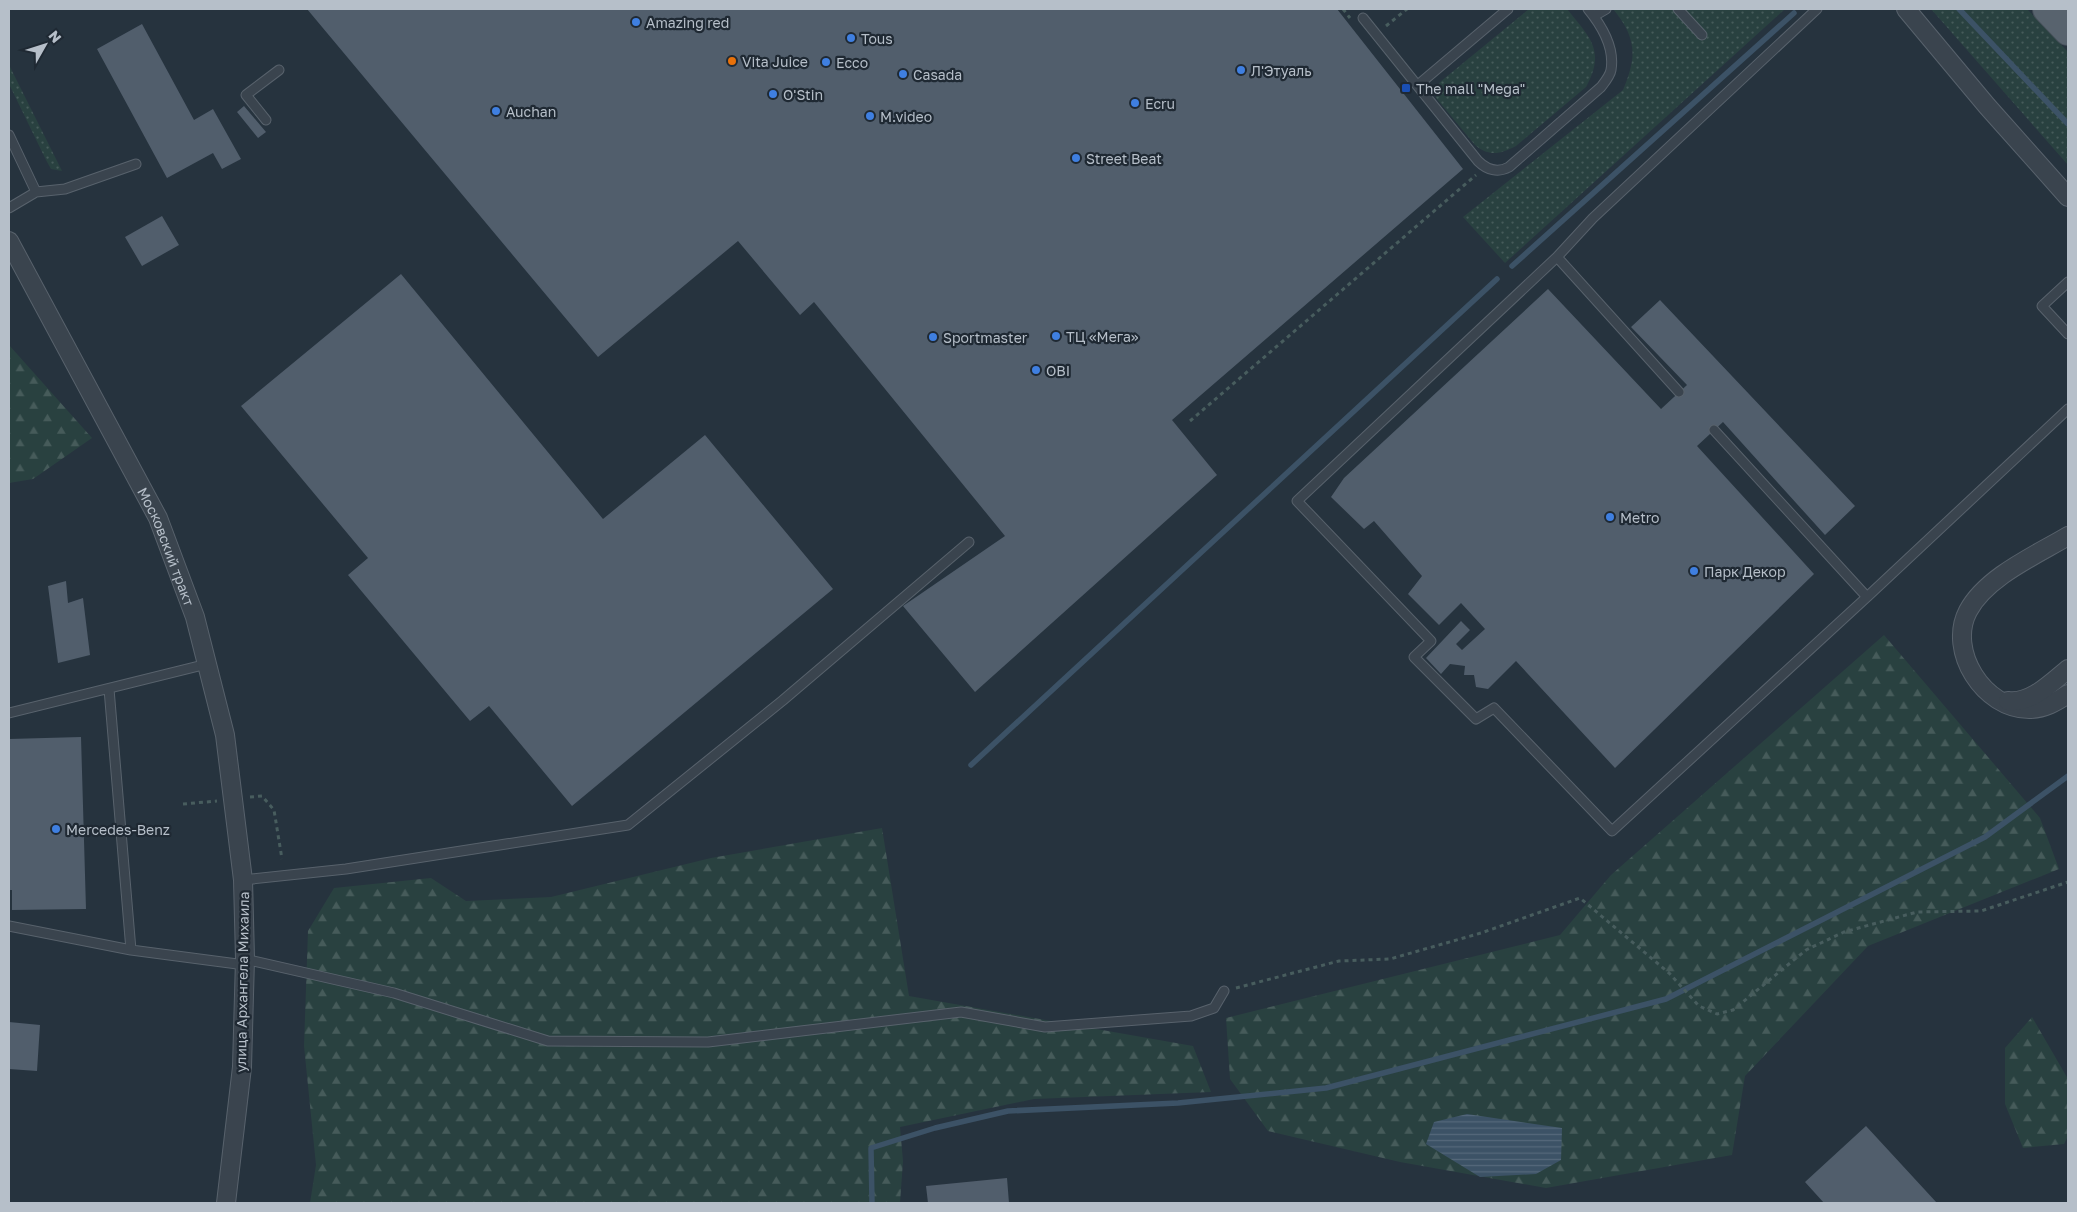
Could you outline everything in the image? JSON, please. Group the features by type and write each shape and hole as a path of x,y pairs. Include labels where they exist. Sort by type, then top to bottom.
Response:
{"main road":[{"path":"2047,9 2068,31"}],"street":[{"path":"1906,9 1987,106 2068,197"},
{"name":"Московский тракт","path":"9,241 158,518 195,617 225,735 243,880"},
{"path":"2068,536 1985,588 1968,611 1963,626 1964,652 1970,671 1996,697 2017,707 2029,709 2051,704 2068,694"},
{"path":"1996,697 2014,702 2031,696 2068,669"},
{"name":"улица Архангела Михаила","path":"226,1203 242,1067 243,880"}],"lane":[{"path":"1418,85 1508,9"},
{"path":"1363,18 1482,165 1495,171 1505,169 1601,88 1611,72 1610,50 1605,34 1591,12 1606,9"},
{"path":"1678,9 1702,35"},
{"path":"1817,9 1593,218 1557,257 1297,501 1431,641 1414,657 1476,720 1494,708 1612,831 2068,409"},
{"path":"266,120 246,95 279,70"},
{"path":"9,135 36,192"},
{"path":"9,208 36,192 65,189 136,164"},
{"path":"1557,257 1679,392"},
{"path":"2068,282 2042,306 2068,334"},
{"path":"1714,430 1867,597"},
{"path":"243,880 346,869 628,825 782,701 969,542"},
{"path":"9,713 207,664"},
{"path":"109,689 131,950"},
{"path":"9,926 131,950 244,962 394,993 548,1041 708,1042 961,1012 1045,1027 1191,1016 1214,1008 1224,991"}],"path":[{"path":"1343,9 1349,17"},
{"path":"1190,420 1477,176"},
{"path":"1224,991 1339,961 1390,959 1482,933 1580,898 1669,973 1699,1006 1717,1014 1733,1010 1806,950 1844,932 1917,912 1981,911 2068,882"}],"green space":[{"path":"1529,9 1567,9 1593,45 1595,63 1586,87 1516,146 1505,151 1490,153 1475,145 1436,98 1436,89 1440,82"},
{"path":"1613,9 1785,9 1505,263 1463,217 1623,90 1631,67 1632,48 1627,29"},
{"path":"1931,9 2027,9 2068,52 2068,165"},
{"path":"9,65 62,171 51,169 46,160 9,84"},
{"path":"9,345 92,438 33,479 9,483"},
{"path":"1884,635 2040,818 2059,869 1868,946 1745,1076 1732,1155 1546,1188 1400,1162 1268,1131 1230,1079 1226,1018 1560,935 1611,875"},
{"path":"882,828 909,996 1193,1046 1211,1092 1034,1099 900,1127 903,1161 900,1203 310,1203 316,1165 304,1046 308,931 334,888 431,878 466,901 551,897 711,858"},
{"path":"2032,1017 2068,1079 2068,1136 2064,1144 2023,1148 2005,1104 2005,1048"}],"water":[{"path":"1467,1114 1562,1128 1561,1160 1536,1174 1480,1177 1426,1144 1434,1122"}],"building":[{"name":"ТЦ «Мега»","path":"307,9 1337,9 1463,169 1172,420 1217,475 975,692 903,606 1005,536 814,302 800,315 738,241 598,357"},
{"path":"142,24 194,120 213,109 241,159 222,169 213,153 167,178 97,49"},
{"path":"244,106 266,132 258,138 237,112"},
{"path":"162,216 179,245 142,266 125,237"},
{"path":"401,274 603,519 705,435 833,589 572,806 489,706 470,721 348,575 368,558 241,406"},
{"path":"1548,289 1661,409 1687,385 1631,327 1660,300 1855,506 1825,535 1723,422 1697,446 1814,574 1615,768 1516,661 1488,689 1476,687 1474,675 1464,675 1465,666 1450,664 1441,674 1426,658 1461,621 1470,630 1456,644 1462,650 1485,629 1461,603 1439,625 1408,594 1422,576 1374,521 1364,529 1331,497 1344,478"},
{"path":"66,581 68,603 83,598 90,655 58,663 48,586"},
{"path":"81,737 86,909 12,910 12,890 9,890 9,739"},
{"path":"9,1022 40,1025 37,1071 9,1069"},
{"path":"1866,1126 1937,1203 1824,1203 1805,1182"},
{"path":"1007,1178 1009,1203 928,1203 926,1186"}],"waterway":[{"path":"1959,9 2068,124"},
{"path":"1512,266 1794,13"},
{"path":"971,765 1497,279"},
{"path":"872,1203 871,1148 935,1128 1008,1111 1178,1103 1326,1088 1666,999 1985,837 2068,776"}],"place":[{"name":"Amazing red","path":"636,22"},
{"name":"Tous","path":"851,38"},
{"name":"Vita Juice","path":"732,61"},
{"name":"Ecco","path":"826,62"},
{"name":"Л'Этуаль","path":"1241,70"},
{"name":"Casada","path":"903,74"},
{"name":"The mall \"Mega\"","path":"1406,88"},
{"name":"O'Stin","path":"773,94"},
{"name":"Ecru","path":"1135,103"},
{"name":"Auchan","path":"496,111"},
{"name":"M.video","path":"870,116"},
{"name":"Street Beat","path":"1076,158"},
{"name":"ТЦ «Мега»","path":"1056,336"},
{"name":"Sportmaster","path":"933,337"},
{"name":"OBI","path":"1036,370"},
{"name":"Metro","path":"1610,517"},
{"name":"Парк Декор","path":"1694,571"},
{"name":"Mercedes-Benz","path":"56,829"}]}
